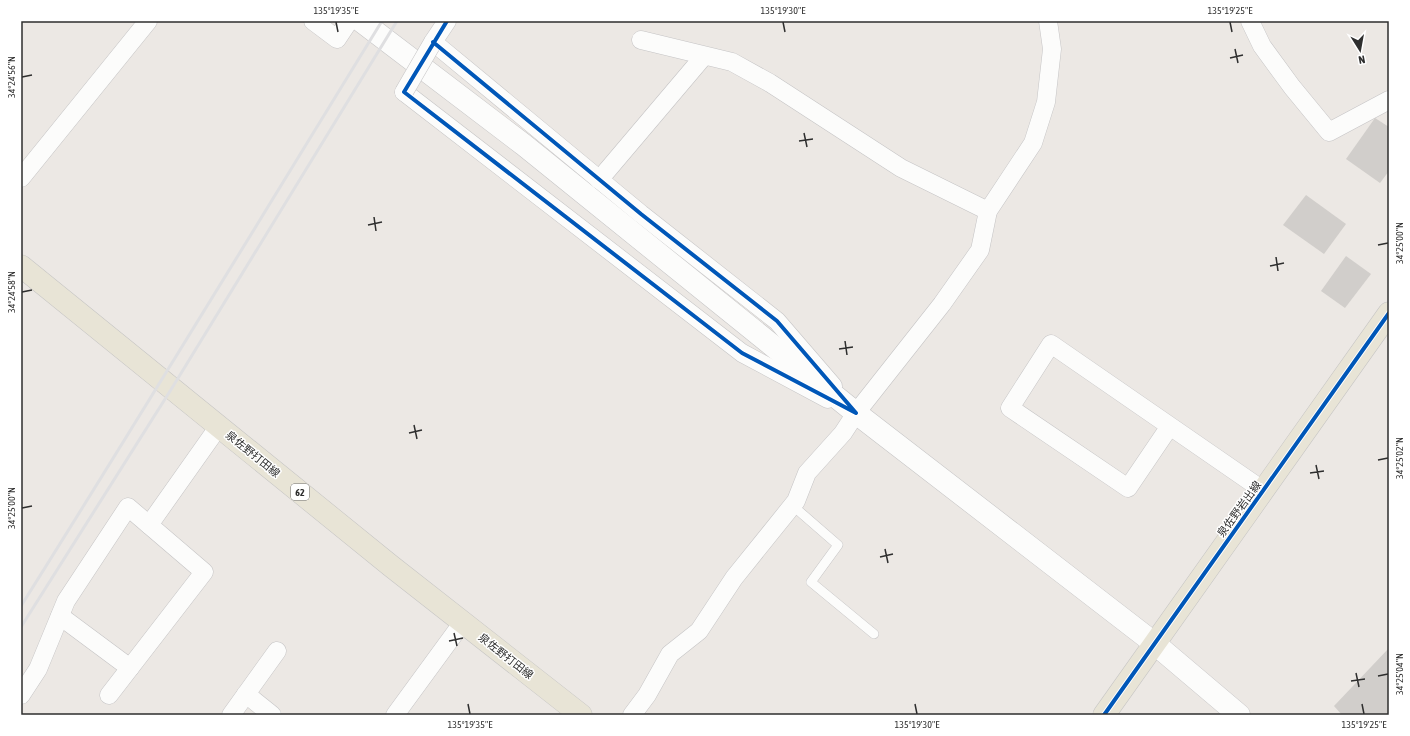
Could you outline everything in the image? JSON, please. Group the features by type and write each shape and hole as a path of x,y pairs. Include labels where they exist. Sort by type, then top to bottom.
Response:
{"main road":[{"name":"泉佐野打田線","path":"21,266 391,566 581,715"},
{"name":"泉佐野岩出線","path":"1104,715 1264,491 1389,312"}],"street":[{"path":"21,178 148,21"},
{"path":"313,21 337,39 349,21"},
{"path":"361,21 524,145 856,413 1154,643 1239,715"},
{"path":"447,21 404,92 742,353 856,413"},
{"path":"632,715 647,695 670,654 699,631 734,578 796,501 807,473 843,433 856,413 942,304 980,250 988,211 1033,143 1046,102 1052,49 1048,21"},
{"path":"1250,21 1262,46 1292,87 1329,132 1389,100"},
{"path":"641,40 732,62 770,83 901,168 988,211"},
{"path":"433,42 640,214 777,321 856,413"},
{"path":"600,180 704,56"},
{"path":"1170,426 1128,488 1010,408 1051,344 1170,426 1264,491"},
{"path":"149,525 219,426"},
{"path":"21,695 38,669 66,601 128,507 204,572 109,695"},
{"path":"60,616 130,668"},
{"path":"395,715 463,622"},
{"path":"231,715 277,651"},
{"path":"246,694 272,715"}],"lane":[{"path":"792,505 838,544 811,582 874,634"}],"building":[{"path":"1375,118 1389,127 1389,171 1380,183 1346,159"},
{"path":"1306,195 1346,224 1324,254 1283,225"},
{"path":"1346,256 1371,274 1345,308 1321,291"},
{"path":"1389,648 1389,715 1342,715 1334,706"}],"railway":[{"path":"21,606 382,21"},
{"path":"21,627 172,388 397,21"}],"cycle path":[{"path":"433,42 641,214 777,321 856,413 742,353 404,92 447,21"},
{"path":"1104,715 1389,313"}]}
